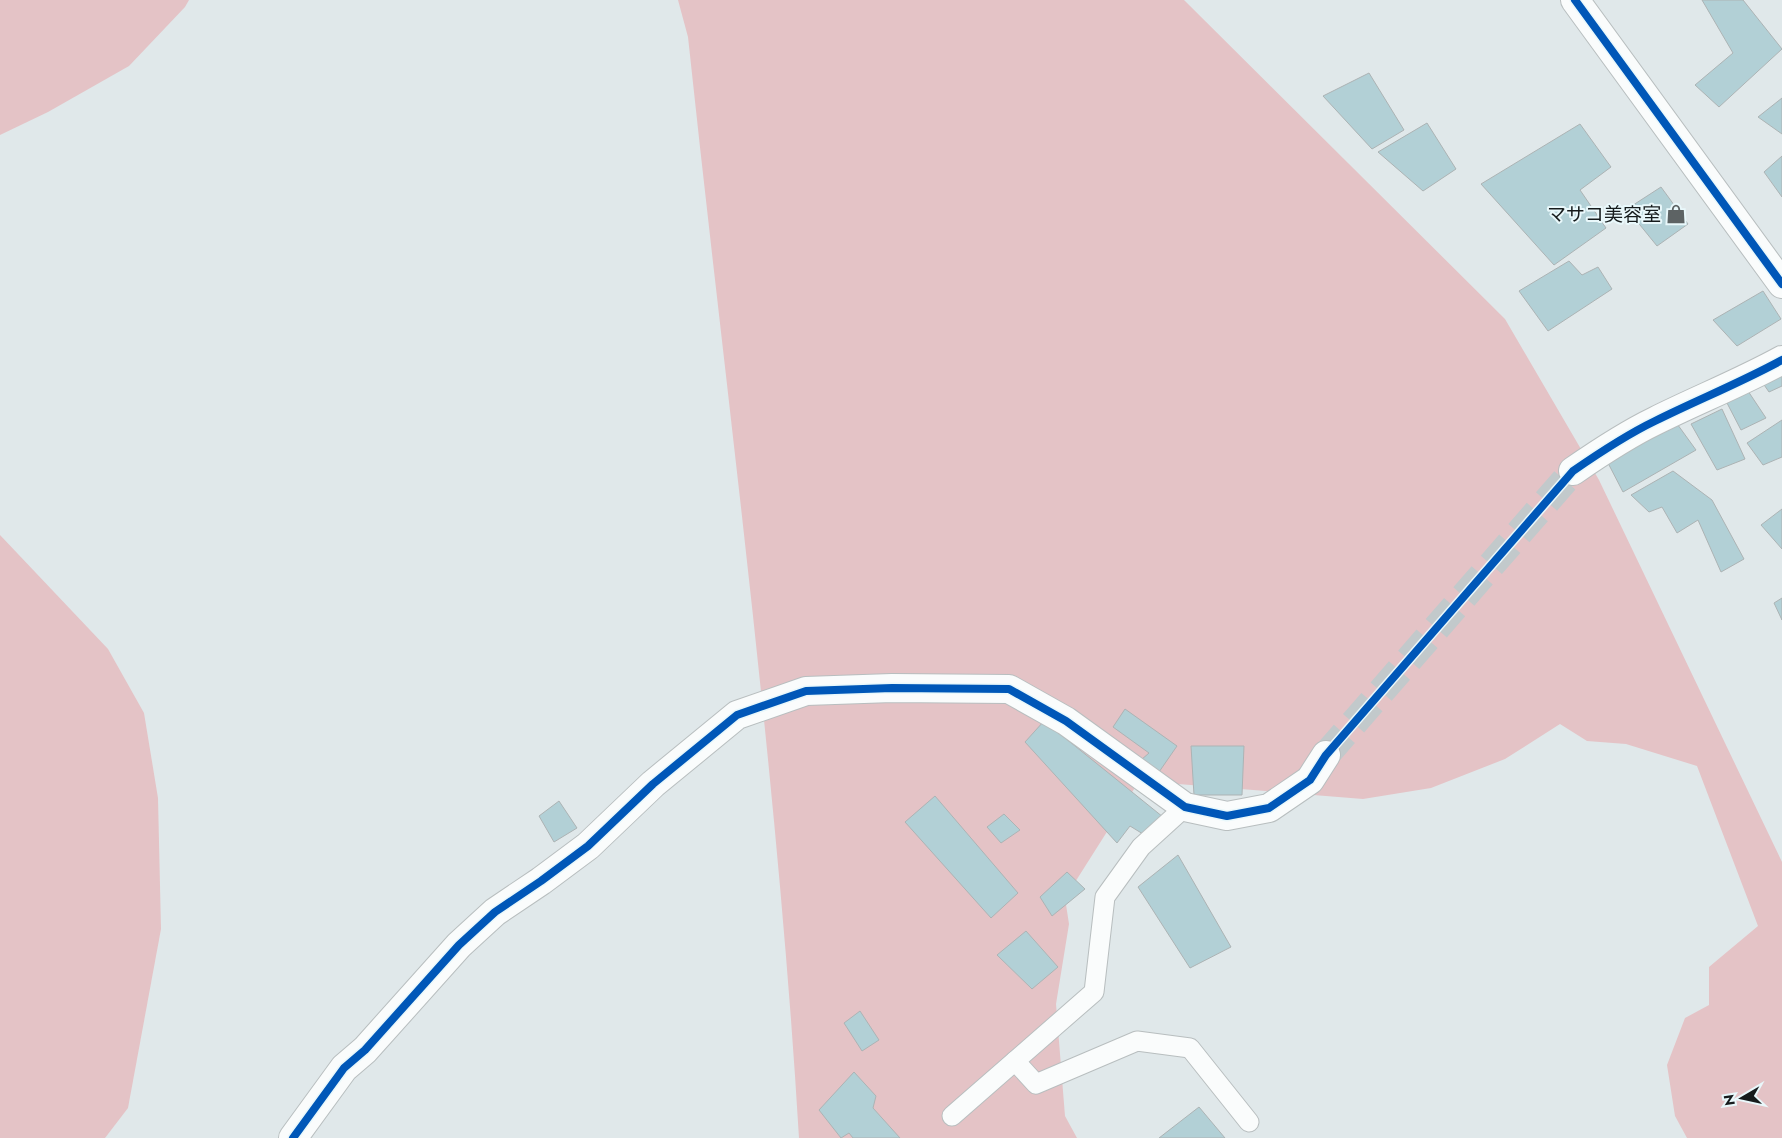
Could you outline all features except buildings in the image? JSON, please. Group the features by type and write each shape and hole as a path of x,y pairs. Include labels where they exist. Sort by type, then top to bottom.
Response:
{"street":[{"path":"1575,0 1782,284"},
{"path":"1573,471 1603,451 1654,422 1742,382 1782,360"},
{"path":"293,1138 344,1068 365,1050 458,945 495,912 588,846 653,784 737,715 806,691 892,688 1009,688 1066,722 1185,807 1227,816 1269,808 1310,780 1326,755"}],"lane":[{"path":"952,1116 1094,992 1104,897 1141,847 1185,807"},
{"path":"1015,1062 1036,1084 1137,1041 1190,1048 1249,1122"}],"shaded area":[{"path":"0,0 189,0 185,7 129,66 48,112 0,135"},
{"path":"678,0 1184,0 1505,319 1599,480 1782,862 1782,1138 1687,1138 1675,1116 1667,1065 1685,1018 1709,1005 1709,967 1758,926 1697,766 1626,744 1587,741 1560,724 1505,759 1431,788 1363,799 1178,784 1136,786 1065,898 1069,924 1056,1004 1065,1116 1077,1138 799,1138 778,862 750,587 688,37"},
{"path":"0,535 108,649 144,713 158,798 161,929 128,1108 105,1138 0,1138"}],"tunnel":[{"path":"1326,755 1573,471"}],"cycle path":[{"path":"1575,0 1782,284"},
{"path":"293,1138 344,1068 365,1050 459,945 495,912 588,846 653,784 737,715 806,691 892,688 1009,689 1066,721 1185,807 1227,816 1269,808 1310,780 1326,755 1573,471 1644,426 1782,360"}],"place":[{"name":"マサコ美容室","path":"1676,214"}]}
